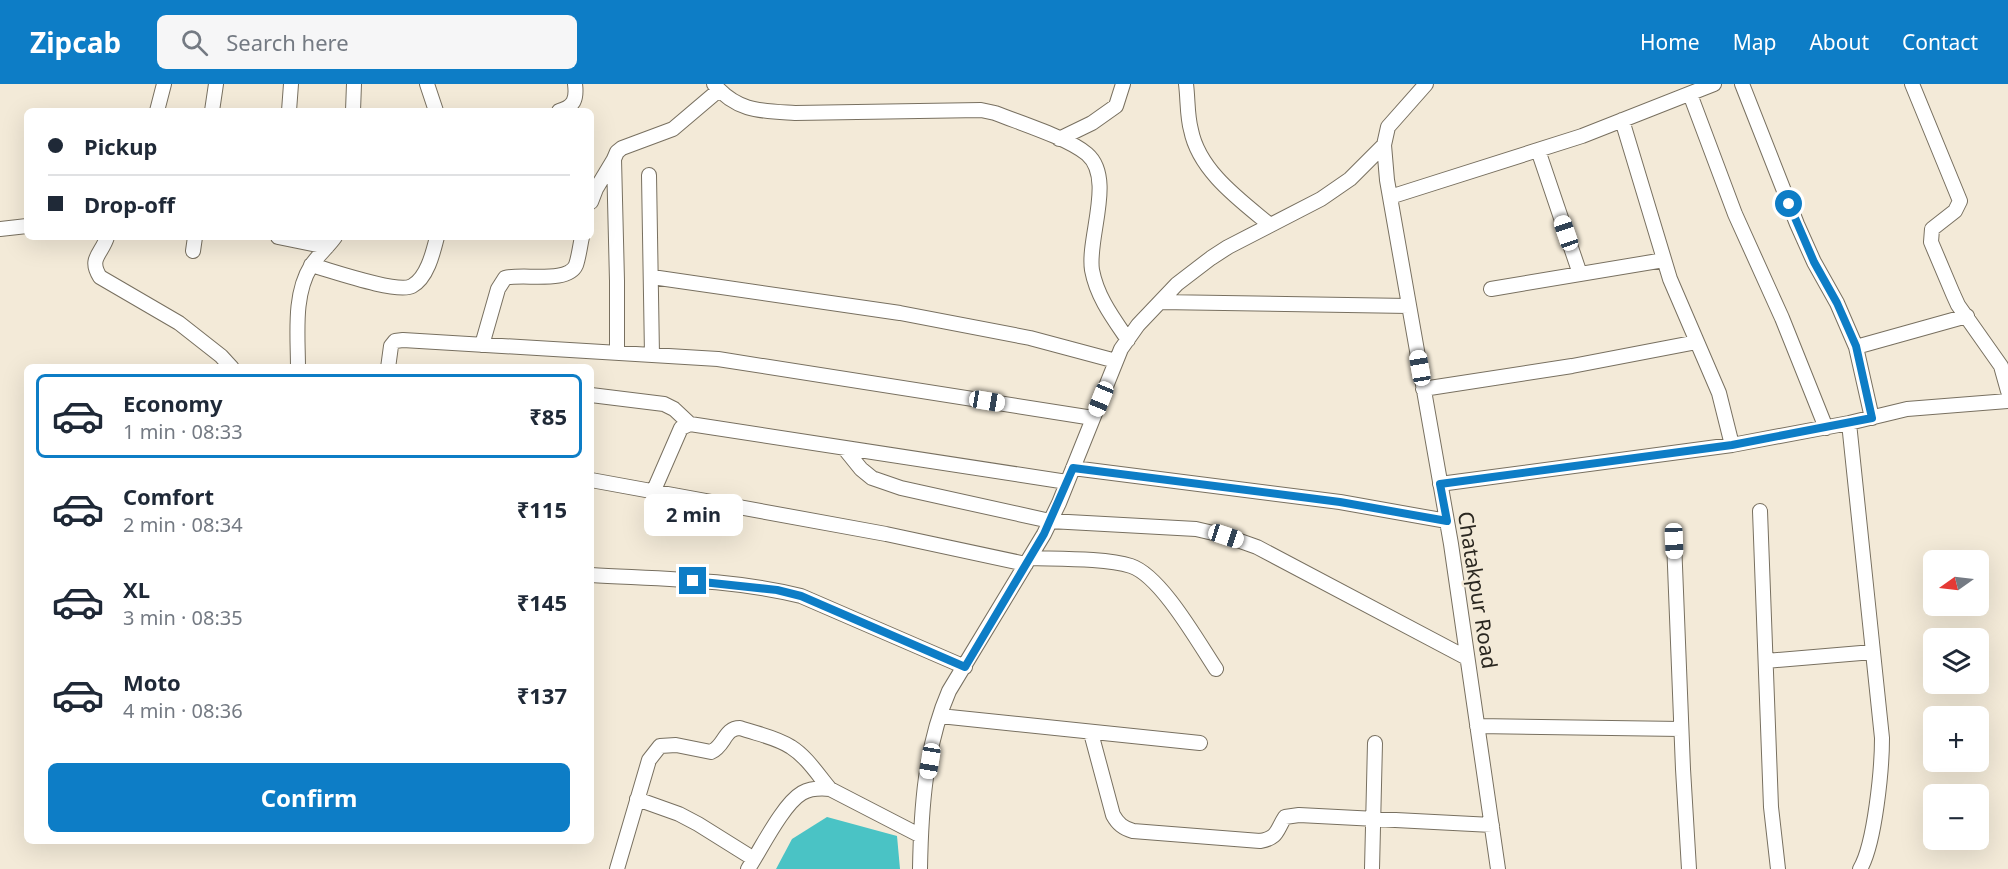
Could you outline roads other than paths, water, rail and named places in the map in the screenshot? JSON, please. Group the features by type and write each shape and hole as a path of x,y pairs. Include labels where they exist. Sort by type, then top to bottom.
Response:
{"street":[{"path":"158,108 164,84"},
{"path":"212,108 216,84"},
{"path":"289,108 291,84"},
{"path":"353,108 354,84"},
{"path":"428,84 435,108"},
{"path":"568,108 573,104 576,93 575,84"},
{"path":"1059,139 1092,123 1116,106 1123,84"},
{"path":"1186,84 1190,129 1204,162 1236,197 1270,225"},
{"path":"920,869 924,796 933,743 949,691 1050,521 1116,361 1128,340 1138,325 1178,284 1211,258 1321,199 1350,179 1383,145 1389,127 1426,84"},
{"path":"1390,197 1538,150 1714,84"},
{"path":"1742,84 1797,224 1856,346 1872,418"},
{"path":"1912,84 1960,201 1955,211 1932,228 1931,243 1953,294 2001,366 2008,390"},
{"path":"594,194 617,152 622,148 673,129 717,87 732,101 747,108 770,111 795,113 981,110 995,113 1073,145 1088,155 1095,164 1099,180 1099,199 1091,253 1092,269 1104,304 1128,340"},
{"path":"1690,94 1736,214 1782,318 1826,428"},
{"path":"1622,120 1670,279 1719,393 1732,445"},
{"name":"Chatakpur Road","path":"1383,145 1390,197 1447,521 1498,869"},
{"path":"1538,150 1580,274"},
{"path":"614,159 616,353"},
{"path":"649,175 652,355"},
{"path":"0,229 24,226"},
{"path":"106,240 95,261 100,277 179,323 228,364"},
{"path":"310,240 331,242"},
{"path":"311,265 385,286 411,287 425,272 436,240"},
{"path":"482,345 498,290 505,278 559,276 571,272 576,266 581,240"},
{"path":"298,364 299,300 303,283 311,265 331,242"},
{"path":"1491,289 1664,260"},
{"path":"652,278 900,313 1030,338 1116,361"},
{"path":"1160,302 1409,306"},
{"path":"1856,346 1966,316"},
{"path":"389,364 391,346 395,341 403,340 718,359 1093,418"},
{"path":"1423,389 1572,366 1696,342"},
{"path":"594,395 664,404 674,409 690,424"},
{"path":"1440,484 1732,445 1927,407 2008,401"},
{"path":"1849,423 1882,738 1882,764 1869,842 1860,869"},
{"path":"654,490 681,428 690,424 1067,482"},
{"path":"844,448 861,469 872,478 900,488 1050,521 1196,529 1226,536 1257,547 1467,658"},
{"path":"1073,468 1340,502 1447,521"},
{"path":"594,480 1028,561 1119,563 1134,567 1147,575 1178,611 1216,669"},
{"path":"1760,511 1771,807 1778,869"},
{"path":"1674,541 1689,869"},
{"path":"594,575 713,582 777,590 801,596 965,667"},
{"path":"1766,661 1873,652"},
{"path":"940,716 1200,743"},
{"path":"1478,726 1681,729"},
{"path":"617,869 649,760 660,746 676,745 711,752 716,750 728,731 734,728 783,742 792,747 830,789 921,836"},
{"path":"1091,733 1113,814 1118,823 1133,831 1260,841 1271,839 1277,833 1285,817 1291,815 1492,825"},
{"path":"1371,869 1374,743"},
{"path":"637,799 679,814 698,824 751,864 794,799 814,788 830,789"}],"water":[{"path":"827,817 897,836 900,869 776,869 792,839"}]}
